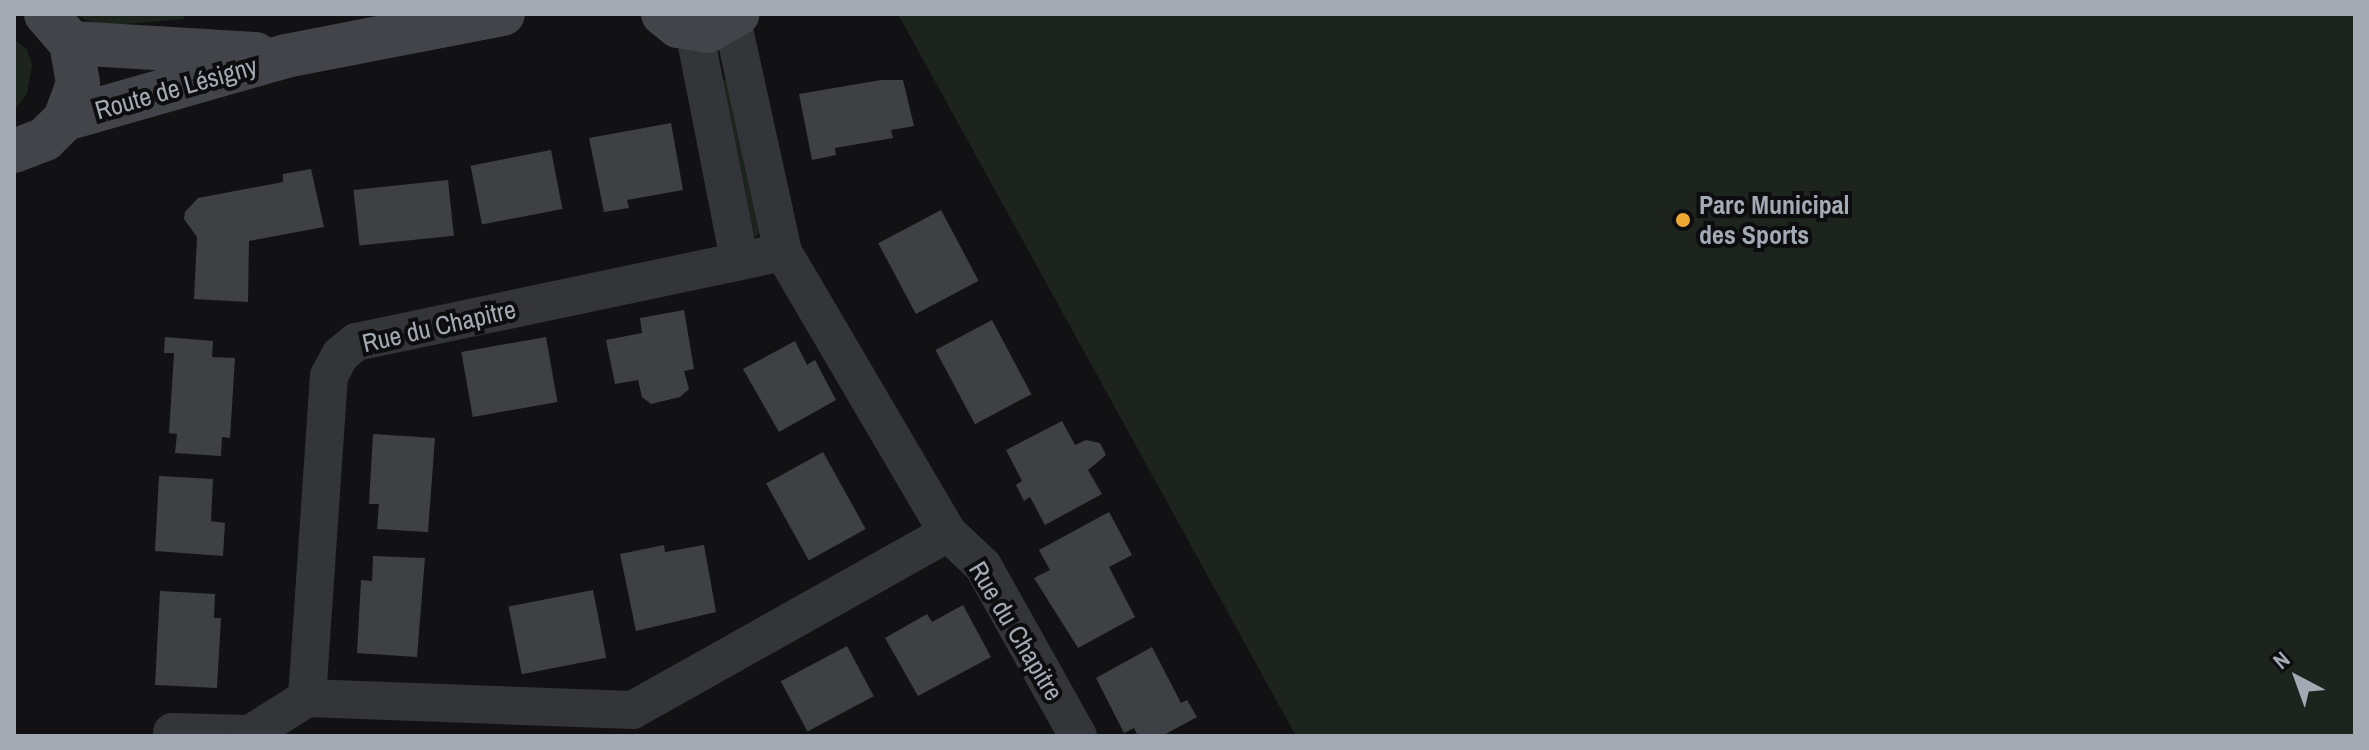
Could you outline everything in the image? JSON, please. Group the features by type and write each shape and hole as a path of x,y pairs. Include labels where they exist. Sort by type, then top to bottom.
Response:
{"street":[{"name":"Route de Lésigny","path":"65,119 286,56 503,14"},
{"name":"Rue du Chapitre","path":"707,20 783,252 948,533 983,566 1078,736"},
{"name":"Rue du Chapitre","path":"707,20 739,260"},
{"name":"Route de Lésigny","path":"59,28 286,56"},
{"path":"14,151 45,139 65,119 78,83 59,28"},
{"name":"Rue du Chapitre","path":"307,698 329,376 340,355 356,342 783,252"},
{"path":"172,732 250,734 307,698 633,710 948,533"}],"shaded area":[{"path":"73,14 183,14 184,19 101,26"},
{"name":"Parc Municipal des Sports","path":"898,14 2355,14 2355,736 1296,736"},
{"path":"14,39 27,50 32,64 27,94 14,110"},
{"path":"727,79 760,233 756,237 752,237 721,81"}],"building":[{"path":"881,80 903,80 914,126 891,130 893,138 835,148 836,155 812,160 799,94"},
{"path":"671,123 683,190 627,200 629,208 604,212 589,138"},
{"path":"551,150 562,209 482,225 471,166"},
{"path":"311,169 324,227 249,241 248,302 194,299 197,237 184,219 185,212 198,198 283,182 283,174"},
{"path":"448,180 454,236 359,246 354,190"},
{"path":"941,210 979,281 916,314 878,243"},
{"path":"684,310 694,369 684,371 689,389 680,397 651,404 642,397 638,380 615,384 606,340 642,333 640,318"},
{"path":"992,320 1031,394 975,424 935,350"},
{"path":"165,337 213,341 212,357 235,358 230,438 222,437 221,456 175,453 177,434 169,433 174,353 164,353"},
{"path":"546,337 557,402 473,417 461,352"},
{"path":"795,341 807,365 815,360 836,400 779,432 743,369"},
{"path":"1062,421 1075,445 1086,440 1100,443 1106,455 1088,470 1102,494 1045,525 1030,497 1024,501 1016,485 1022,481 1006,450"},
{"path":"373,434 435,438 428,532 377,529 379,504 369,504"},
{"path":"823,452 866,529 809,560 766,484"},
{"path":"159,476 213,479 211,521 225,523 223,556 155,551"},
{"path":"1109,512 1132,555 1109,567 1135,617 1078,648 1034,578 1050,570 1039,550"},
{"path":"664,545 665,552 704,545 716,612 636,631 620,554"},
{"path":"373,556 425,558 417,657 357,653 361,580 372,581"},
{"path":"593,590 606,658 522,674 509,606"},
{"path":"160,591 215,594 214,618 221,618 217,688 155,685"},
{"path":"963,605 991,657 918,696 885,638 927,614 932,622"},
{"path":"847,646 874,696 808,732 781,681"},
{"path":"1152,647 1181,703 1187,700 1197,717 1162,736 1138,736 1134,728 1124,733 1096,678"}],"place":[{"name":"Parc Municipal des Sports","path":"1683,220"}]}
